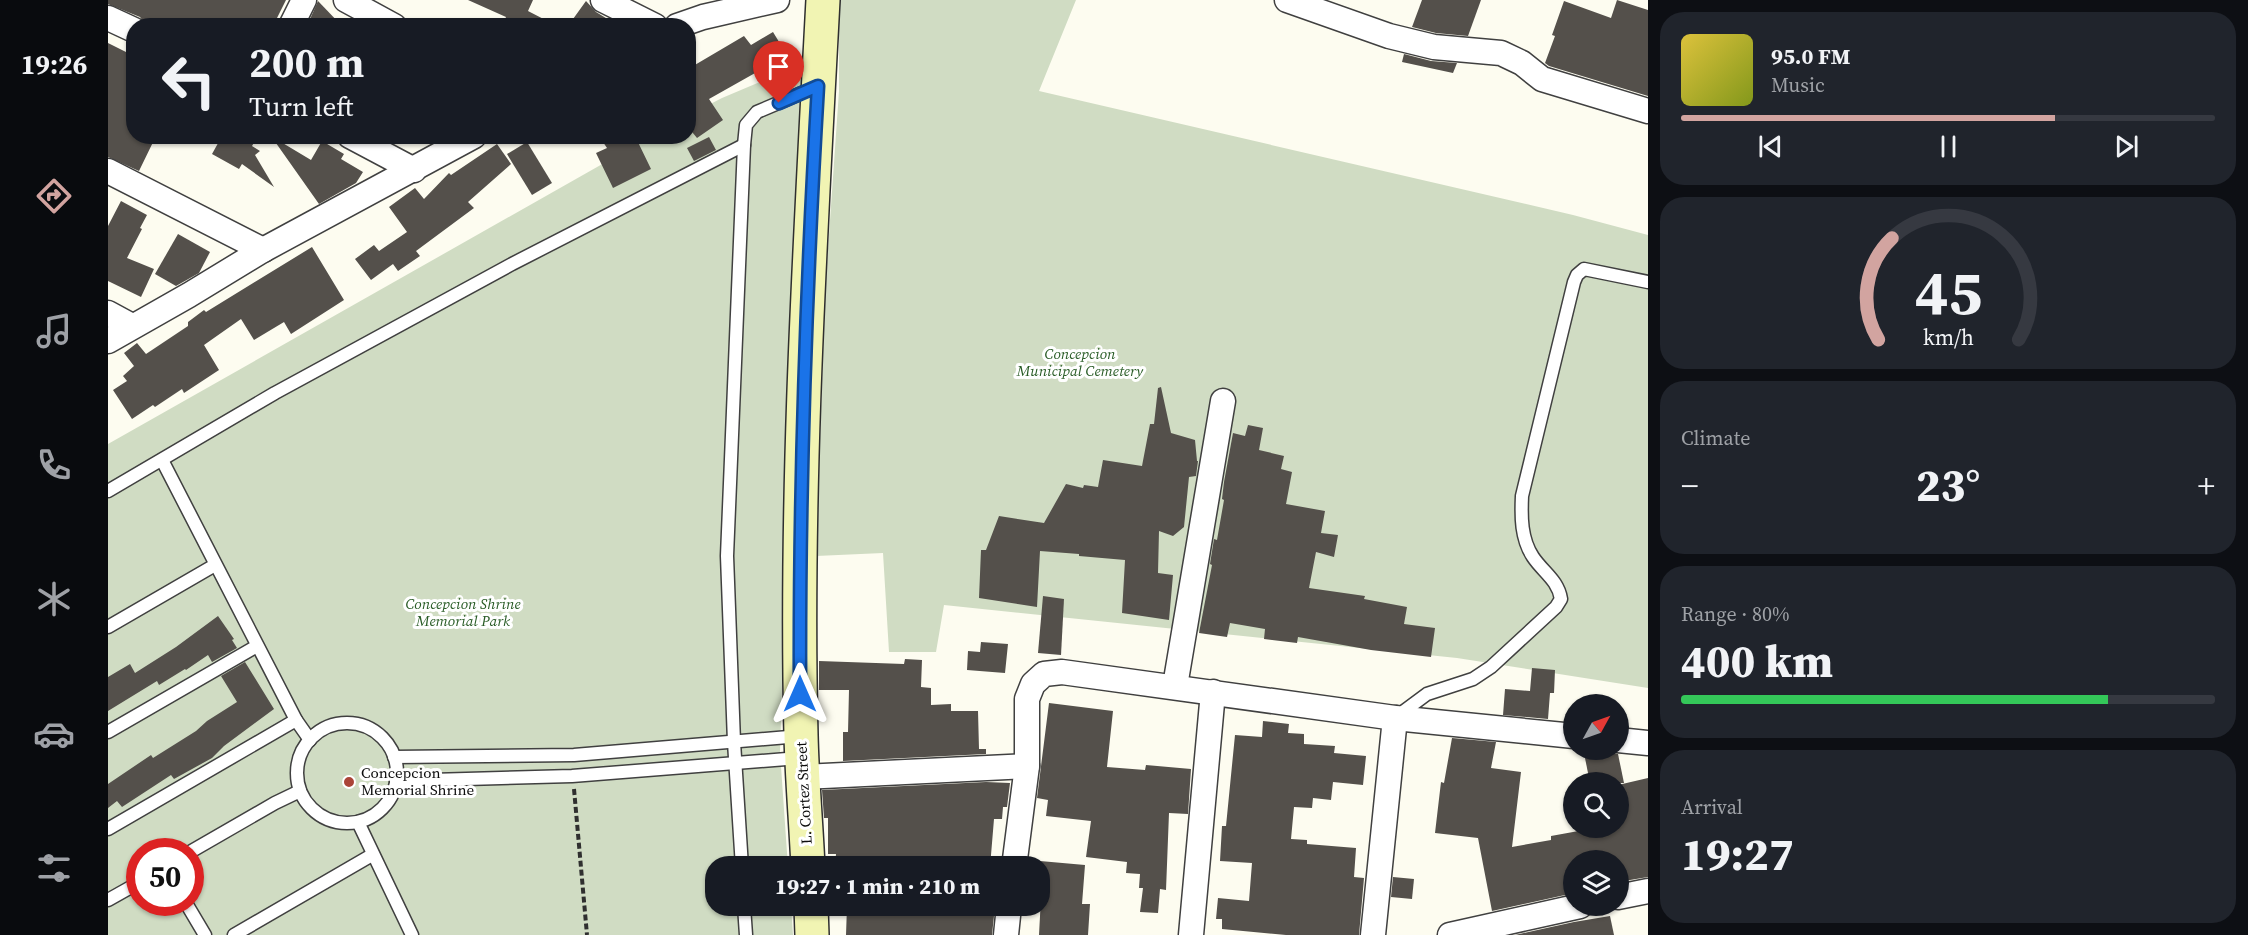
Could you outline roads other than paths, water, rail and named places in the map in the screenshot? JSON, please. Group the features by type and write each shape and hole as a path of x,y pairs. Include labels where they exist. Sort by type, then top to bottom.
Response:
{"main road":[{"name":"L. Cortez Street","path":"807,856 802,757 800,567 802,410 823,0"},
{"path":"811,916 812,935"}],"street":[{"path":"295,18 304,0"},
{"path":"345,0 379,18"},
{"path":"603,0 639,18"},
{"path":"696,19 777,0"},
{"path":"1287,0 1389,36 1422,44 1502,53 1522,63 1542,79 1648,111"},
{"path":"108,18 126,26"},
{"path":"365,144 414,170"},
{"path":"108,341 262,250 460,144"},
{"path":"108,171 262,250"},
{"path":"108,313 132,326"},
{"path":"1176,686 1223,401"},
{"path":"1015,856 1027,766 1027,699 1032,684 1044,674 1062,672 1395,718 1563,735"},
{"path":"1191,935 1213,692"},
{"path":"1373,935 1395,718"},
{"path":"1629,741 1648,743"},
{"path":"802,757 1027,766"},
{"path":"1629,895 1648,891"},
{"path":"1450,935 1563,910"},
{"path":"1006,935 1008,916"}],"lane":[{"path":"741,856 734,742 727,556 746,124 757,112 818,86"},
{"path":"108,491 286,388 512,264 744,145"},
{"path":"1395,718 1426,694 1473,679 1491,667 1556,607 1561,599 1559,588 1532,555 1524,538 1521,519 1522,496 1574,282 1577,275 1584,269 1648,282"},
{"path":"162,460 257,646 309,740"},
{"path":"108,627 216,565"},
{"path":"108,732 257,646"},
{"path":"108,829 296,720"},
{"path":"339,724 357,724 373,730 386,742 394,757 396,781 390,800 376,814 358,822 343,823 330,820 317,813 300,791 297,778 302,751 309,740 323,729 339,724"},
{"path":"394,757 574,755 734,742 802,757"},
{"path":"396,781 573,776 802,757"},
{"path":"204,844 300,791"},
{"path":"358,822 412,935"},
{"path":"234,935 372,855"},
{"path":"108,900 126,890"},
{"path":"194,916 205,935"},
{"path":"745,916 746,935"}],"place":[{"name":"Concepcion Memorial Shrine","path":"349,782"}],"park label":[{"name":"Concepcion Municipal Cemetery","path":"1080,362"},
{"name":"Concepcion Shrine Memorial Park","path":"463,612"}]}
